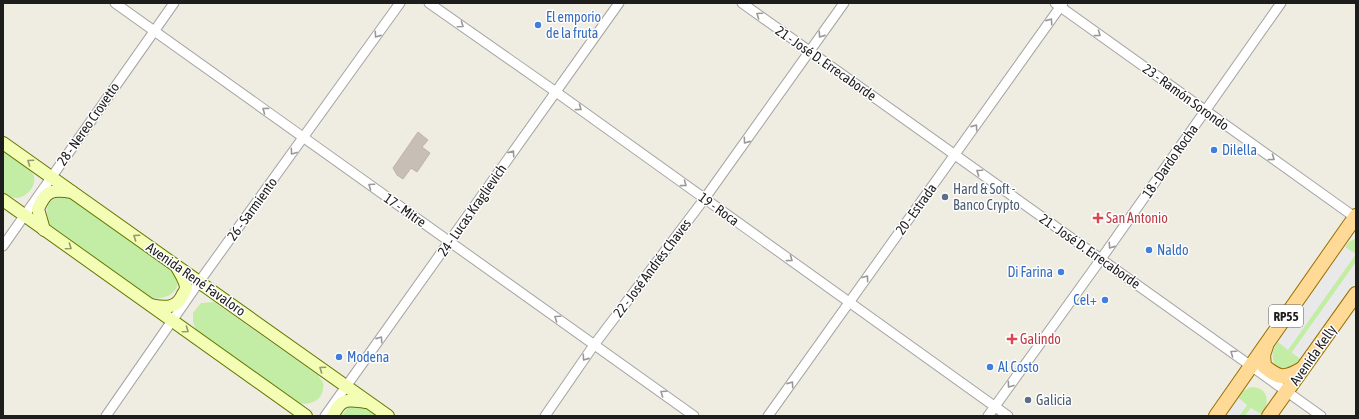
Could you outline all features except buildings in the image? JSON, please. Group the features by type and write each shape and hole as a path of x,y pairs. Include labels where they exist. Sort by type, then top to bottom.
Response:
{"main road":[{"name":"Avenida René Favaloro","path":"3,143 388,416"},
{"path":"44,230 38,209 42,199 49,192 59,190 74,192"},
{"path":"3,200 306,416"},
{"name":"RP55","path":"1216,416 1356,217"},
{"path":"1340,238 1356,232"},
{"path":"150,305 164,308 174,306 182,298 186,288 183,278 176,266"},
{"name":"Avenida Kelly","path":"1269,416 1356,294"},
{"path":"1267,343 1263,355 1264,366 1273,374 1282,377 1292,375 1303,369"},
{"path":"333,416 336,409 343,401 354,400 369,403"}],"street":[{"name":"17 - Mitre","path":"115,3 694,416"},
{"name":"28 - Nereo Crovetto","path":"3,246 174,3"},
{"name":"26 - Sarmiento","path":"106,416 199,282 400,3"},
{"name":"19 - Roca","path":"429,3 705,198 1008,416"},
{"name":"24 - Lucas Kraglievich","path":"325,416 619,3"},
{"name":"21 - José D. Errecaborde","path":"742,3 1322,416"},
{"name":"22 - José Andrés Chaves","path":"545,416 594,344 705,198 844,3"},
{"name":"18 - Dardo Rocha","path":"988,416 1101,259 1281,3"},
{"name":"23 - Ramón Sorondo","path":"1059,4 1356,217"},
{"name":"20 - Estrada","path":"768,416 955,155 1059,4"}],"green space":[{"path":"3,150 23,164 33,174 33,185 31,189 22,197 14,197 3,192"},
{"path":"68,196 172,270 177,277 178,283 174,291 166,297 152,298 50,225 47,212 49,204 56,199"},
{"path":"1356,238 1356,262 1292,352 1302,360 1298,365 1288,371 1277,368 1273,355 1276,345 1278,342 1288,349 1355,255 1345,247 1349,242"},
{"path":"214,302 318,375 323,383 323,389 318,399 305,404 298,403 196,330 193,322 193,313 201,303"},
{"path":"1251,387 1261,390 1266,396 1267,401 1265,410 1262,415 1251,408 1245,416 1239,416 1247,405 1237,397 1241,392"},
{"path":"362,406 376,416 341,416 349,407"}],"shaded area":[{"path":"1345,247 1356,254 1288,350 1278,342"},
{"path":"1356,262 1356,284 1302,360 1292,353"},
{"path":"1237,397 1247,405 1239,416 1224,416"},
{"path":"1251,408 1262,415 1245,416"}],"place":[{"name":"El emporio de la fruta","path":"538,25"},
{"name":"Dilella","path":"1214,150"},
{"name":"Hard & Soft - Banco Crypto","path":"945,197"},
{"name":"San Antonio","path":"1098,218"},
{"name":"Naldo","path":"1149,250"},
{"name":"Di Farina","path":"1061,272"},
{"name":"Cel+","path":"1105,300"},
{"name":"Galindo","path":"1012,339"},
{"name":"Modena","path":"339,357"},
{"name":"Al Costo","path":"990,367"},
{"name":"Galicia","path":"1028,400"}]}
